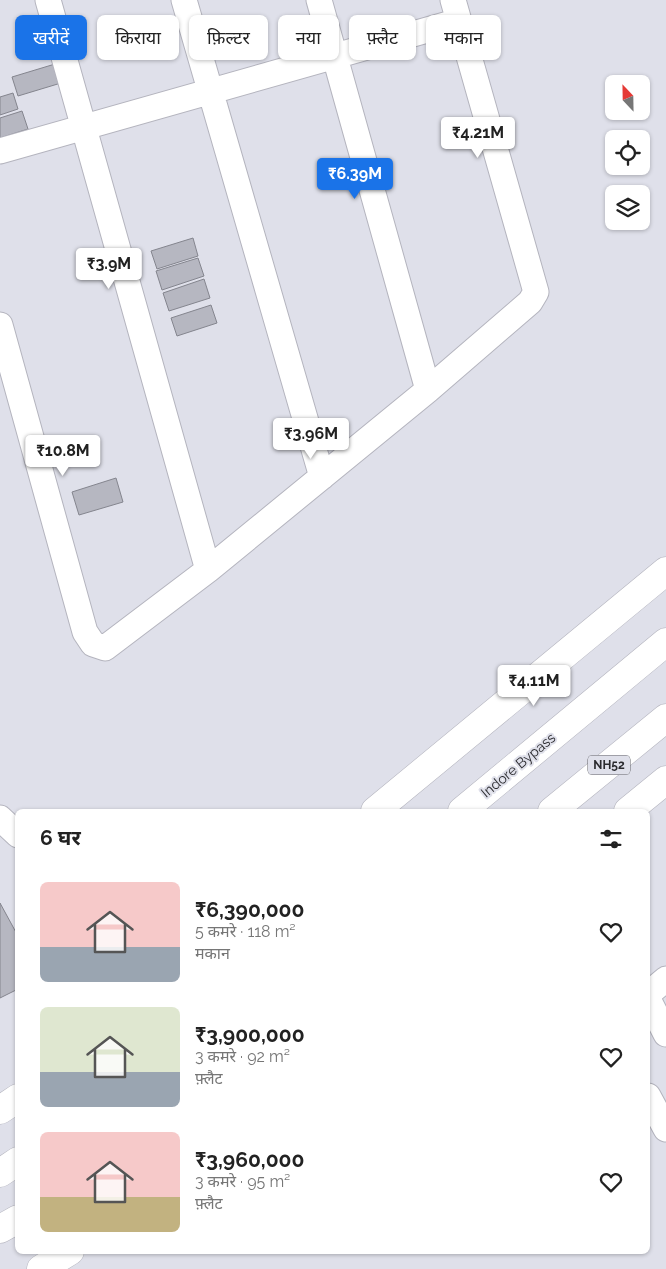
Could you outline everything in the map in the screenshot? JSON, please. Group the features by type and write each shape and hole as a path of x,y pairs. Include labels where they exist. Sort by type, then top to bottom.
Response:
{"main road":[{"path":"377,809 666,570"},
{"name":"Indore Bypass","path":"464,809 666,642"},
{"name":"NH52","path":"554,809 666,718"},
{"path":"630,809 666,780"},
{"path":"0,1110 15,1100"},
{"path":"0,1174 15,1163"},
{"path":"0,1229 15,1221"},
{"path":"40,1269 65,1254"}],"street":[{"path":"48,0 208,570"},
{"path":"184,0 322,477"},
{"path":"320,0 324,15"},
{"path":"0,325 85,632 93,644 105,648 208,570 428,390 530,302 536,292 456,10 339,55"},
{"path":"0,151 322,60"},
{"path":"337,60 428,390"},
{"path":"0,818 15,832"},
{"path":"650,992 666,979"},
{"path":"650,1003 666,1034"},
{"path":"650,1100 666,1128"}],"building":[{"path":"55,64 61,83 18,96 12,77"},
{"path":"13,93 18,109 0,115 0,97"},
{"path":"22,111 28,129 0,138 0,118"},
{"path":"193,238 198,256 157,269 151,251"},
{"path":"198,258 204,276 162,290 156,271"},
{"path":"204,279 210,298 169,311 163,293"},
{"path":"211,305 217,323 177,336 171,318"},
{"path":"116,478 123,502 79,515 72,492"},
{"path":"0,903 15,930 15,990 0,998"}]}
